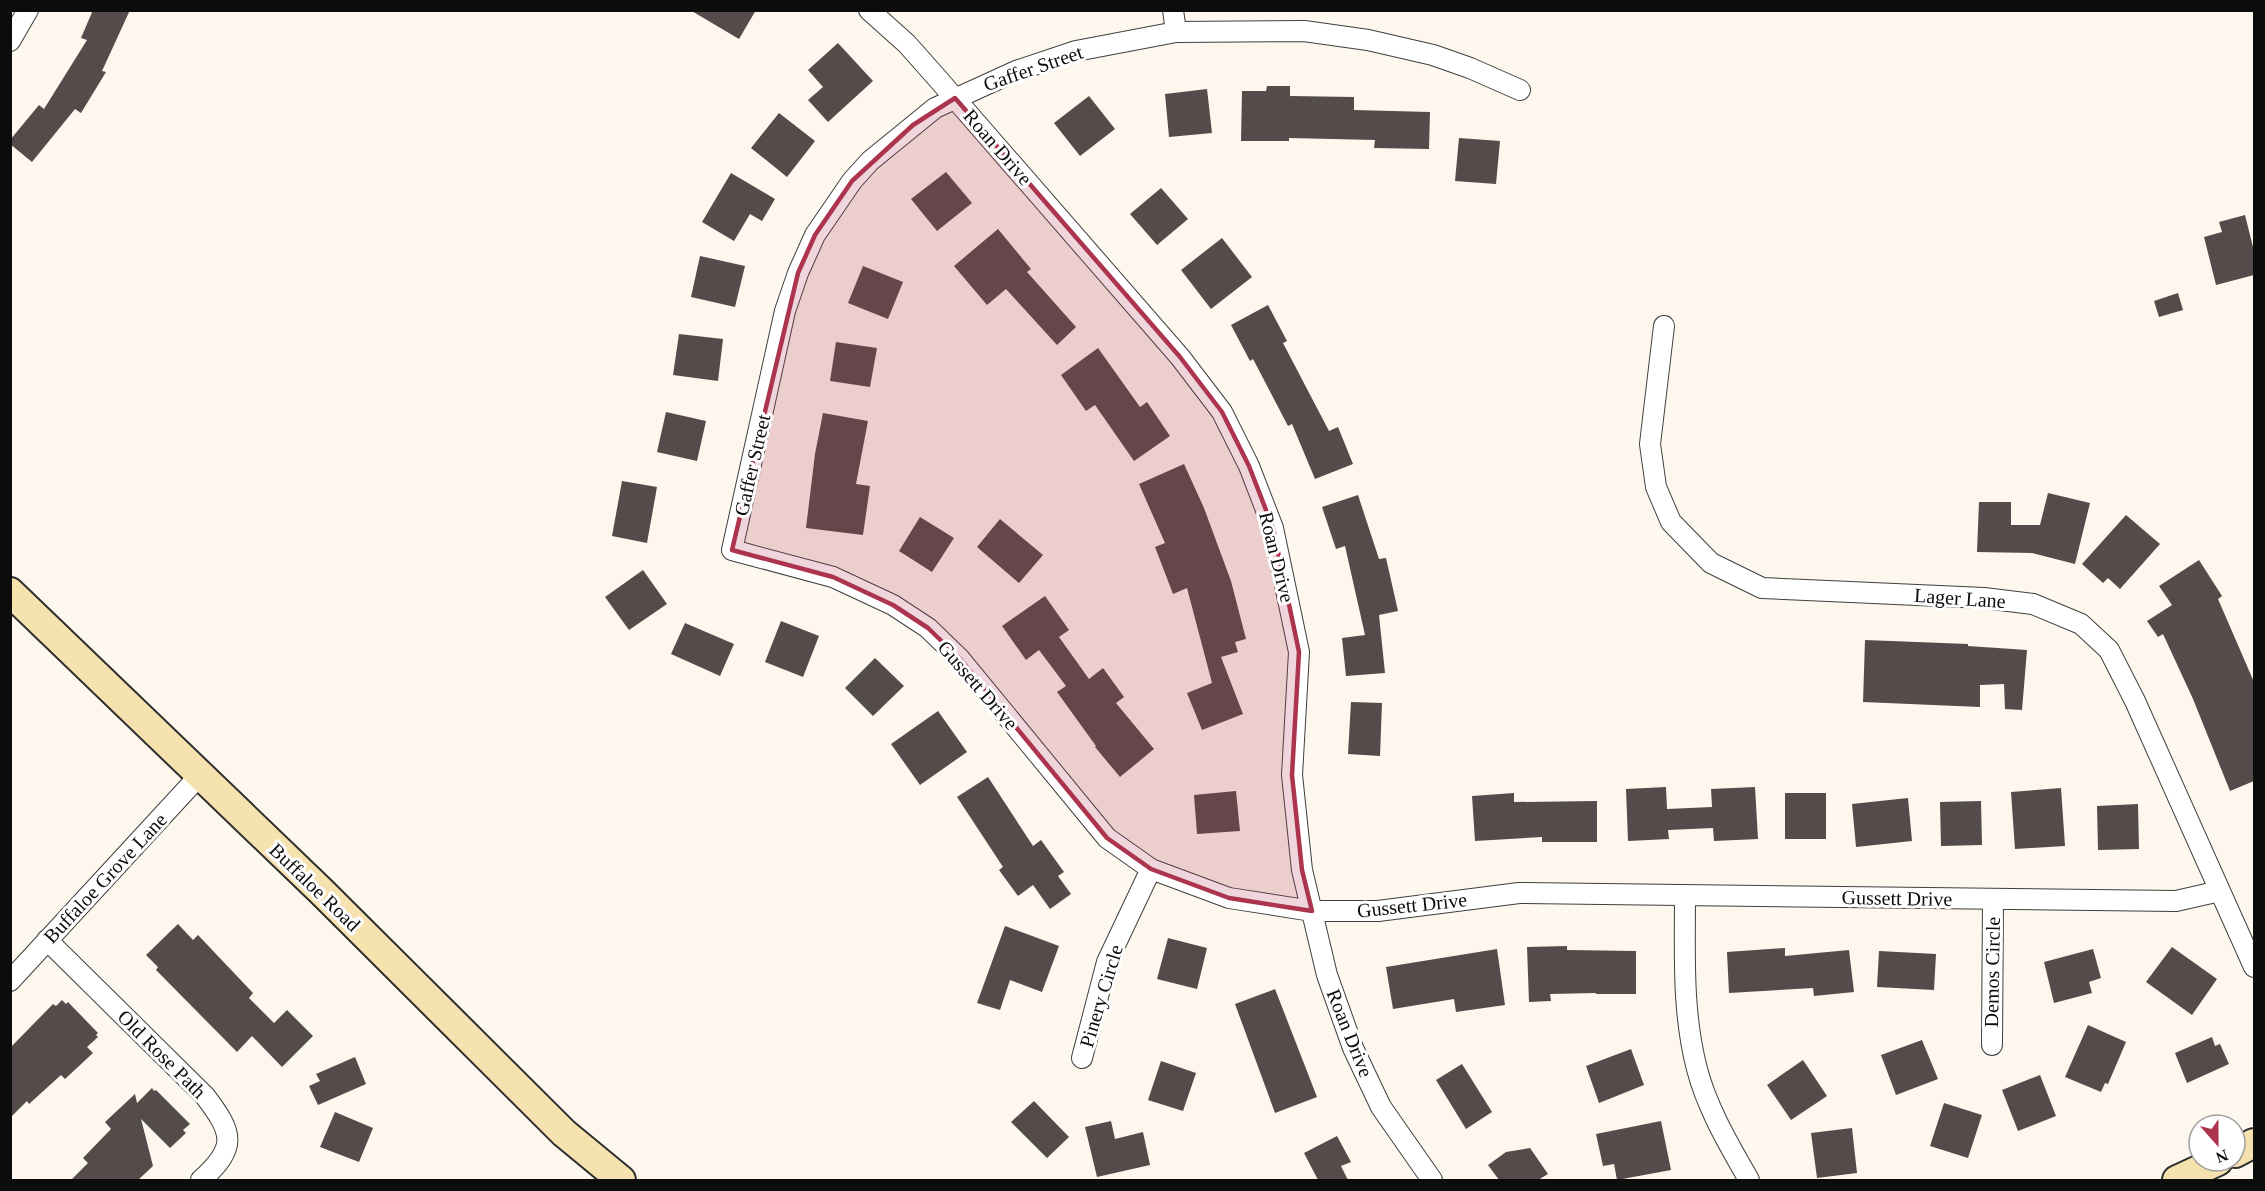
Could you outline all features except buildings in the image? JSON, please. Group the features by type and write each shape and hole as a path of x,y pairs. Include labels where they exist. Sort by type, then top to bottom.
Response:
{"street":[{"path":"10,41 28,10"},
{"name":"Roan Drive","path":"869,10 907,44 1180,357 1222,412 1249,466 1273,528 1299,652 1292,775 1302,870 1327,975 1353,1048 1381,1107 1432,1180"},
{"path":"1173,10 1176,32"},
{"name":"Gaffer Street","path":"732,550 785,311 798,273 815,235 852,181 870,161 935,108 1016,71 1076,51 1176,32 1304,31 1368,40 1442,58 1520,90"},
{"name":"Lager Lane","path":"1664,326 1650,444 1656,487 1671,522 1711,563 1762,588 1984,598 2033,604 2081,624 2109,650 2130,691 2254,967"},
{"name":"Gussett Drive","path":"732,550 833,577 893,605 928,628 960,659 1107,838 1151,869 1229,898 1312,911 1378,910 1519,893 2176,901 2220,891"},
{"name":"Buffaloe Road","path":"10,592 322,892 564,1133 621,1180"},
{"name":"Buffaloe Grove Lane","path":"10,981 200,775"},
{"name":"Pinery Circle","path":"1082,1058 1107,962 1151,869"},
{"path":"1685,896 1685,981 1688,1027 1697,1070 1719,1127 1749,1180"},
{"name":"Demos Circle","path":"1992,1045 1993,899"},
{"name":"Old Rose Path","path":"48,940 205,1096 221,1117 228,1135 224,1158 201,1180"},
{"path":"2177,1180 2192,1173"}],"highlighted area":[{"path":"955,98 1180,357 1222,412 1249,466 1273,528 1299,652 1292,775 1302,870 1312,911 1229,898 1151,869 1107,838 960,659 928,628 893,605 833,577 732,550 798,273 815,235 852,181 913,125"}]}
